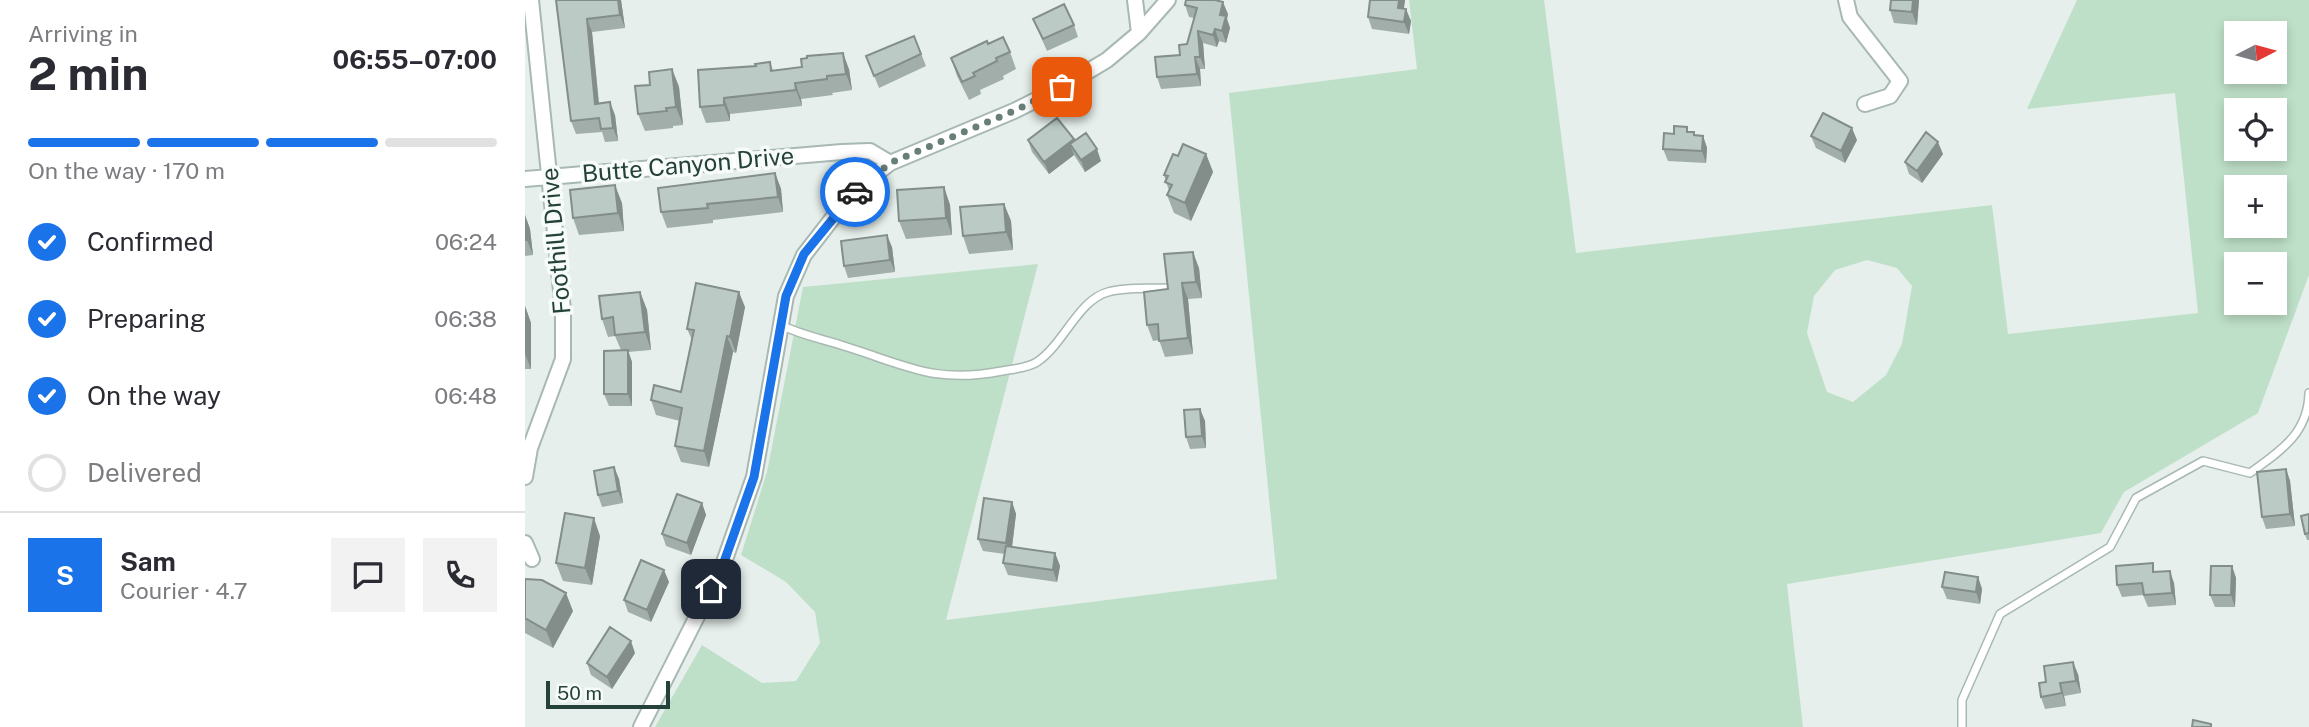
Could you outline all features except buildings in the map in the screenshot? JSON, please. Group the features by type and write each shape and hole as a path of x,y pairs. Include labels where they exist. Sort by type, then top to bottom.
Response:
{"street":[{"name":"Foothill Drive","path":"525,477 530,448 563,359 563,310 531,0"},
{"path":"1135,0 1139,33"},
{"path":"641,727 723,565 754,477 786,296 804,254 853,192 890,163 1014,111 1062,87 1107,60 1139,33 1168,0"},
{"path":"1846,0 1850,17 1900,81 1890,96 1865,104"},
{"name":"Butte Canyon Drive","path":"525,179 870,151 890,163"},
{"path":"525,543 532,559"}],"lane":[{"path":"781,326 804,336 846,346 940,376 981,375 1034,364 1054,349 1091,300 1105,293 1167,288"},
{"path":"1962,727 1962,700 2000,614 2110,547 2136,498 2203,461 2250,473 2287,446 2309,413 2309,393"}],"green space":[{"path":"1409,0 1544,0 1576,253 1992,205 2008,334 2198,313 2175,93 2027,109 2077,0 2309,0 2309,275 2258,413 2124,492 2101,533 1787,584 1803,727 655,727 702,645 762,683 796,681 820,643 815,612 786,582 741,555 767,472 803,287 1038,264 946,620 1277,579 1229,93 1417,69","holes":["1867,260 1897,268 1912,286 1902,344 1886,375 1853,402 1827,392 1807,333 1814,296 1835,270"]}],"way so far":[{"path":"855,192 890,163 1014,111 1062,87"}],"route":[{"path":"711,589 723,565 754,477 786,296 804,254 855,192"}]}
